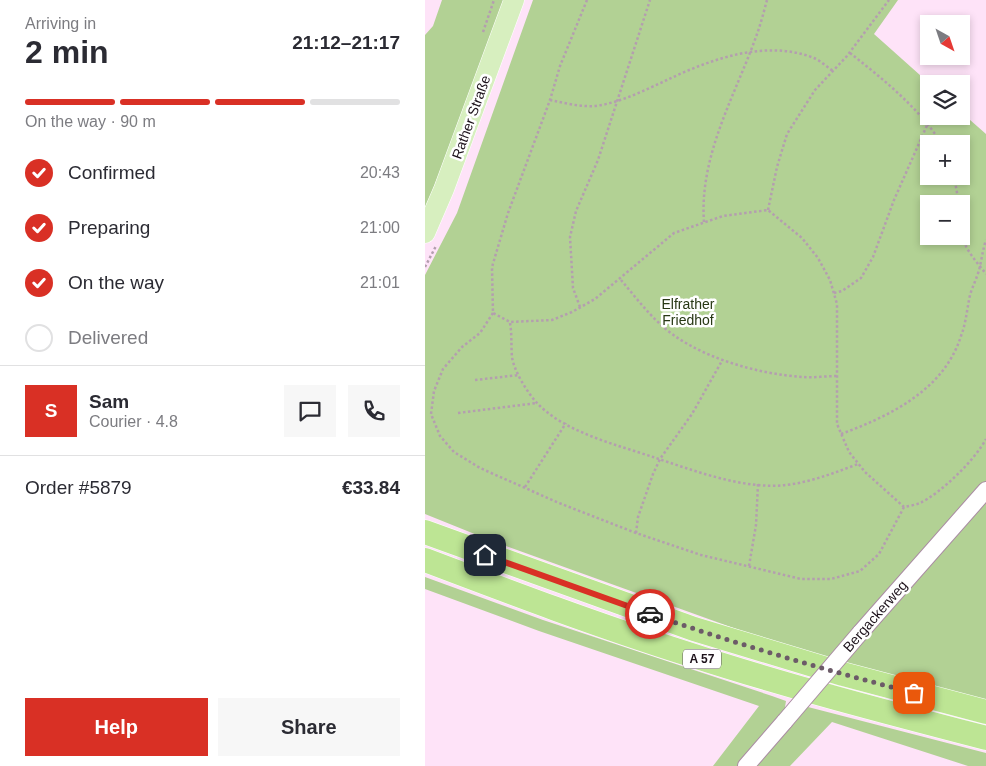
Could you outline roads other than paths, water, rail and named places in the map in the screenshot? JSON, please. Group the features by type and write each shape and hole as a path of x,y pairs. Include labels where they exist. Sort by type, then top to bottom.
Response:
{"highway":[{"name":"A 57","path":"425,532 694,629 843,674 986,712"},
{"name":"A 57","path":"425,560 511,593 687,654 825,696 986,738"}],"main road":[{"name":"Rather Straße","path":"425,233 444,189 514,0"}],"street":[{"name":"Bergackerweg","path":"747,766 860,633 986,490"}],"park label":[{"name":"Elfrather Friedhof","path":"688,312"}]}
